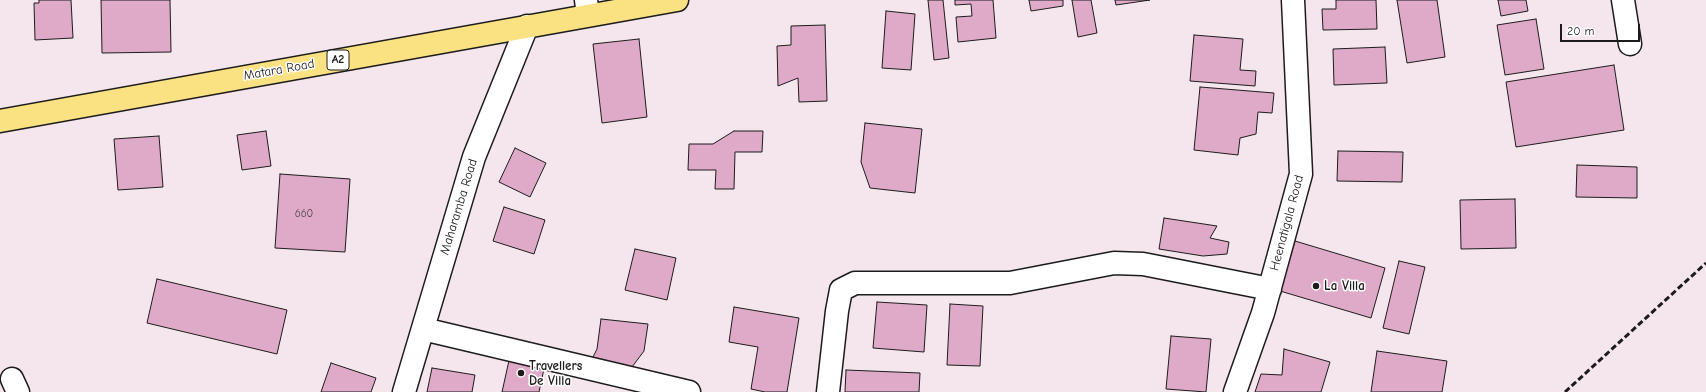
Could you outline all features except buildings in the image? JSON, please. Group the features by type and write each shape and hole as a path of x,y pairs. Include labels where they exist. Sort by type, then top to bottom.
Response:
{"highway":[{"name":"Matara Road","path":"0,121 527,26 587,8 677,0"}],"street":[{"name":"Heenatigala Road","path":"1235,392 1263,313 1301,174 1293,0"},
{"path":"1623,0 1630,44"},
{"name":"Maharamba Road","path":"404,392 474,157 527,26"},
{"path":"828,392 837,311 842,290 854,283 1010,283 1114,263 1143,264 1270,289"},
{"path":"423,329 689,392"}],"railway":[{"path":"1565,392 1706,263"}],"place":[{"name":"La Villa","path":"1316,286"},
{"name":"Travellers De Villa","path":"521,373"}]}
